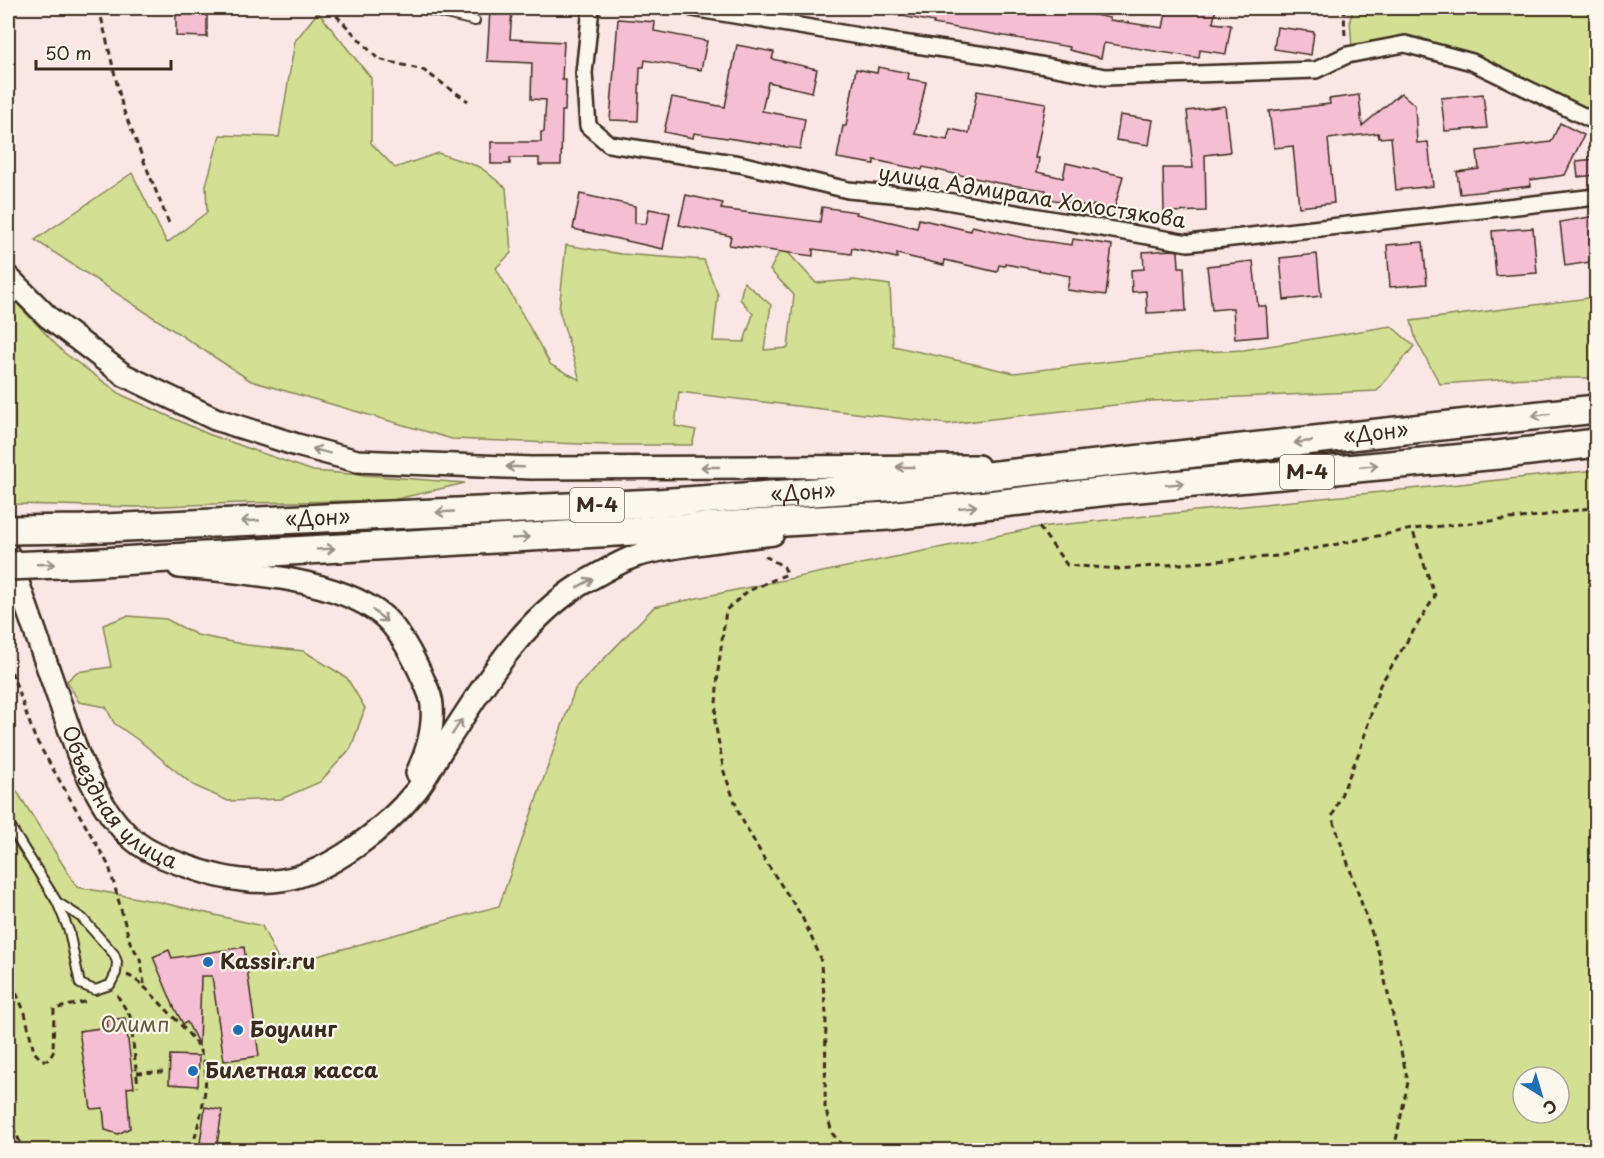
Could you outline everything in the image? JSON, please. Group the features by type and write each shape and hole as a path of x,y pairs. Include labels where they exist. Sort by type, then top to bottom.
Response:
{"highway":[{"name":"«Дон»","path":"8,530 82,529 657,502 886,487 1596,409"},
{"name":"«Дон»","path":"8,566 889,516 1117,490 1498,455 1596,443"}],"main road":[{"path":"8,277 48,317 124,375 215,419 357,461 531,468 942,467 1110,462"},
{"path":"351,850 391,819 416,790 507,651 543,614 578,586 636,556 889,516"},
{"name":"Объездная улица","path":"8,554 78,754 91,782 127,834 150,851 182,864 216,876 255,880 282,880 321,867 351,850"},
{"path":"121,561 259,574 317,586 354,598 383,615 410,650 432,704 431,735 419,770 403,798 384,820 351,850"}],"street":[{"name":"улица Адмирала Холостякова","path":"591,8 584,73 588,126 609,144 740,164 848,190 923,197 1188,243 1596,197"},
{"path":"692,8 1105,76 1316,70 1347,55 1405,44 1472,62 1596,122"}],"lane":[{"path":"421,8 475,21"},
{"path":"8,823 57,902 69,931 80,984 95,990 110,985 116,973 117,962 114,954 82,918 57,902"}],"path":[{"path":"99,8 123,109 170,226"},
{"path":"329,8 378,59 423,70 468,101"},
{"path":"1344,8 1347,55"},
{"path":"1039,527 1067,565 1118,569 1278,556 1412,529 1540,516 1596,507"},
{"path":"1394,1150 1408,1082 1379,954 1332,817 1360,750 1380,685 1435,596 1412,529"},
{"path":"738,539 784,567 787,574 748,591 726,610 718,671 715,722 724,772 741,816 766,862 801,915 820,956 826,1012 825,1107 831,1132 846,1150"},
{"path":"8,662 35,738 109,866 130,942 140,959 145,989"},
{"path":"8,933 15,990 25,1013 34,1052 42,1060 48,1060 52,1053 54,1009 97,999"},
{"path":"116,973 130,976 145,989 185,1029 200,1050 206,1066 204,1090 192,1150"},
{"path":"8,992 15,990"},
{"path":"75,993 77,1004"},
{"path":"107,997 117,995 130,1016 138,1086"},
{"path":"137,1073 163,1072"},
{"path":"8,1118 21,1144 29,1150"}],"green space":[{"path":"1354,8 1596,8 1596,111 1420,37 1352,48 1350,19"},
{"path":"318,12 371,78 371,143 395,168 438,153 480,167 506,188 511,253 496,268 551,365 580,380 559,310 566,245 621,254 704,260 718,295 713,341 744,342 753,314 740,299 744,282 771,305 764,350 788,348 794,295 770,270 782,246 816,283 854,280 890,285 893,346 1014,373 1183,353 1244,350 1391,326 1414,346 1377,391 1151,401 948,424 679,392 675,426 696,430 692,445 607,445 452,439 251,381 35,240 132,173 167,243 207,212 206,185 220,135 279,137 295,41"},
{"path":"8,294 63,352 122,395 208,434 313,471 465,483 393,500 136,507 13,504 8,480"},
{"path":"1596,297 1596,378 1526,378 1440,384 1416,340 1411,321"},
{"name":"Олимп","path":"1596,470 1596,1150 8,1150 8,777 77,887 159,902 262,926 281,966 499,906 575,689 654,607 1039,527"},
{"path":"127,616 166,619 197,635 247,645 304,651 347,678 365,708 351,748 320,782 281,799 228,801 193,785 114,723 106,707 79,702 67,681 77,672 111,667 103,625"}],"building":[{"path":"897,8 1061,8 1110,18 1110,20 1163,28 1167,8 1216,8 1213,23 1231,25 1226,54 1200,50 1199,58 1104,43 1101,58 1069,50 1070,47 933,24 934,22 896,15"},
{"path":"490,9 512,10 510,39 564,42 562,80 566,80 565,111 562,111 561,165 539,165 539,158 510,158 510,164 491,164 491,142 541,142 546,100 531,99 532,63 487,61"},
{"path":"176,12 207,12 207,37 176,36"},
{"path":"618,19 655,22 654,31 707,41 701,70 645,60 644,67 640,67 638,121 610,120"},
{"path":"1277,27 1314,32 1311,55 1274,49"},
{"path":"737,45 774,52 772,59 817,69 812,92 768,82 762,111 805,119 800,149 694,133 693,138 664,132 672,97 725,107"},
{"path":"878,67 909,73 908,79 926,82 915,134 947,140 950,129 969,133 977,91 1046,103 1035,158 1039,158 1037,172 1063,178 1066,163 1123,176 1114,210 1044,198 1046,190 998,183 923,167 922,170 874,160 874,164 837,158 843,126 846,126 856,69 877,73"},
{"path":"1401,93 1415,105 1417,143 1428,142 1433,186 1396,190 1391,137 1379,138 1378,133 1328,139 1334,203 1299,207 1293,146 1274,148 1269,111 1330,104 1329,99 1359,95 1362,126"},
{"path":"1483,94 1487,128 1445,131 1441,98"},
{"path":"1225,106 1230,152 1205,155 1206,211 1164,212 1163,168 1193,168 1187,111"},
{"path":"1120,115 1153,120 1149,145 1116,140"},
{"path":"1560,123 1584,135 1565,175 1530,180 1531,186 1460,194 1457,172 1479,169 1477,151 1551,142"},
{"path":"1596,159 1596,175 1578,177 1576,161"},
{"path":"580,194 635,206 635,223 646,224 649,209 670,213 663,249 573,229"},
{"path":"686,195 723,203 721,209 820,222 822,207 857,212 856,214 917,228 919,219 971,231 972,226 1028,239 1072,245 1073,239 1112,245 1106,295 1067,290 1070,276 1005,264 1005,266 999,265 997,272 945,260 944,265 897,254 897,258 852,248 851,254 813,249 813,256 729,245 731,236 679,225"},
{"path":"1596,216 1596,261 1565,266 1560,222"},
{"path":"1533,228 1537,273 1496,276 1492,231"},
{"path":"1423,242 1427,284 1390,287 1387,245"},
{"path":"1178,251 1179,267 1184,267 1186,311 1147,313 1146,291 1132,292 1131,270 1144,269 1143,252"},
{"path":"1317,254 1321,296 1284,300 1280,258"},
{"path":"1253,261 1258,306 1266,306 1268,336 1235,339 1233,308 1212,310 1207,266"},
{"name":"Боулинг","path":"244,947 259,1056 224,1061 212,976 201,976 199,1045 187,1022 183,1024 173,1005 153,957 169,950 172,958"},
{"path":"125,1018 134,1087 127,1088 130,1128 118,1134 105,1130 103,1108 91,1109 79,1031 108,1027 107,1020"},
{"path":"170,1055 199,1056 198,1086 169,1084"},
{"path":"205,1107 222,1110 217,1145 200,1143"}],"place":[{"name":"Kassir.ru","path":"208,962"},
{"name":"Боулинг","path":"238,1030"},
{"name":"Билетная касса","path":"193,1071"}]}
